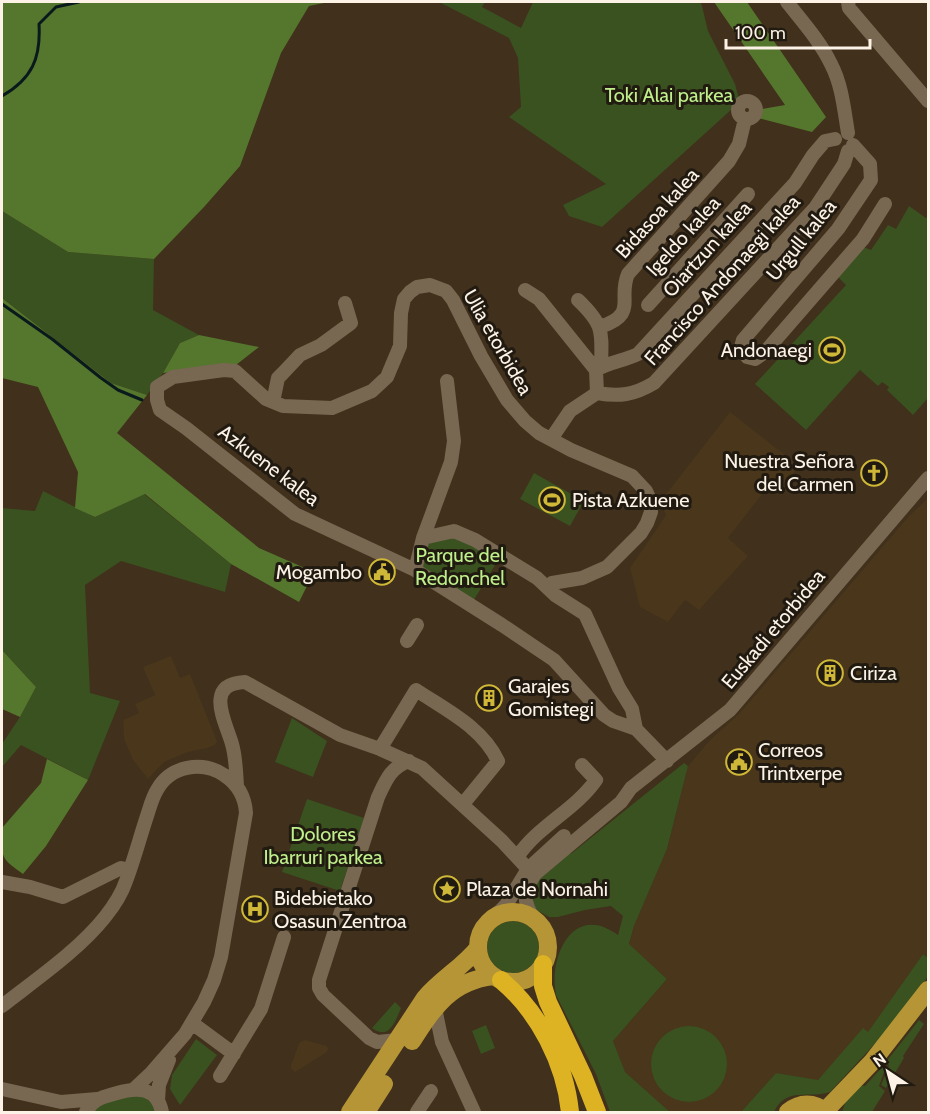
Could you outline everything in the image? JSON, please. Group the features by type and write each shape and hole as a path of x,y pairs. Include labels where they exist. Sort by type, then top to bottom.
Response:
{"highway":[{"path":"543,964 543,986 548,1002 583,1076 597,1113"},
{"path":"497,978 524,1004 548,1040 563,1078 570,1113"}],"main road":[{"path":"366,1113 435,1008 451,992 467,981 497,978 520,981 537,972 543,964 548,948 547,939 544,931 525,914 515,912 494,917 481,931 478,948 484,967 497,978"},
{"path":"350,1113 425,998 438,984 462,966 478,948"},
{"path":"788,1113 804,1104 811,1104 825,1112 873,1062 928,990"}],"street":[{"path":"788,2 832,65 844,104 844,140"},
{"path":"848,2 849,8 928,101"},
{"name":"Bidasoa kalea","path":"600,327 616,319 625,307 625,284 628,274 729,161 739,144 745,119"},
{"name":"Urgull kalea","path":"844,140 870,164 871,180 838,229 742,339 741,347 747,357 755,359 765,352 863,239 885,204"},
{"name":"Oiartzun kalea","path":"599,368 638,354 795,183 825,141 844,140"},
{"name":"Francisco Andonaegi kalea","path":"597,393 614,396 627,395 641,391 654,383 814,208 844,164 844,140"},
{"name":"Igeldo kalea","path":"648,305 748,194"},
{"name":"Ulia etorbidea","path":"157,387 173,376 224,370 235,371 273,402 283,406 332,408 372,391 387,377 394,365 400,346 401,312 404,299 417,286 430,285 446,291 507,400 525,421 551,439 632,476 646,491 651,502 651,512 647,523 607,567 582,578 552,583 548,588"},
{"path":"525,290 539,299 599,368"},
{"path":"551,439 570,411 597,393 600,327 593,315 578,300"},
{"path":"273,402 278,378 300,355 321,345 351,323 345,303"},
{"path":"415,570 423,538 451,462 454,441 447,381"},
{"name":"Azkuene kalea","path":"157,387 160,410 295,514 415,570 554,660 604,715 613,721 636,729"},
{"name":"Euskadi etorbidea","path":"534,920 526,904 525,894 527,885 535,874 621,802 632,788 730,710 928,478"},
{"path":"423,538 454,531 537,578 555,596 585,615 619,688 632,709 636,729 667,761"},
{"path":"407,641 417,625"},
{"path":"2,1089 61,1102 97,1099 135,1088 175,1046 192,1023 210,990 221,957 245,826 246,806 237,786 232,745 221,716 219,702 230,685 237,682 253,685 340,735 409,761 433,776 518,856 528,869"},
{"path":"380,749 416,690 475,729 492,748 498,761 463,804"},
{"path":"613,721 626,719 632,709"},
{"path":"398,1040 377,1042 369,1038 323,994 319,988 319,980 378,796 394,768 409,761"},
{"path":"518,856 538,834 586,794 596,780 582,765"},
{"path":"2,1006 93,930 117,900 126,881 156,790 170,775 188,767 206,767 223,774 237,786"},
{"name":"Euskadi etorbidea","path":"494,917 506,905 528,869 549,849 615,795 632,788"},
{"path":"2,882 30,887 63,897 121,868 129,870"},
{"path":"220,1076 261,1009 284,938"},
{"path":"435,1008 441,1042 474,1113"},
{"path":"192,1023 234,1054"},
{"path":"160,1107 161,1076 175,1046"},
{"path":"135,1088 149,1093 160,1107"},
{"path":"417,1113 431,1091"},
{"path":"86,1113 97,1099"},
{"path":"61,1102 74,1113"}],"shaded area":[{"path":"730,412 799,466 780,491 770,484 728,538 748,556 699,610 685,600 668,622 640,607 630,568 666,515 660,502"},
{"path":"928,498 928,958 923,954 868,1033 863,1029 818,1081 776,1073 741,1112 670,1112 624,1072 613,1041 667,979 629,945 634,926 667,849 688,766 709,741 739,714 909,516"},
{"path":"171,656 180,678 190,674 217,741 215,745 188,752 164,762 148,779 133,760 124,739 123,720 139,713 135,704 155,695 143,667"},
{"path":"305,1040 327,1046 328,1049 327,1052 295,1072 291,1069 291,1065 299,1043"}],"green space":[{"path":"2,2 329,2 309,6 281,53 240,166 154,259 68,252 2,211"},
{"name":"Toki Alai parkea","path":"485,2 482,7 521,28 533,2 701,2 708,31 735,84 743,114 732,109 602,227 569,216 563,205 606,184 509,117 521,107 518,58 509,38 441,3"},
{"path":"714,2 747,2 826,117 812,132 754,117 762,109 785,105"},
{"path":"909,206 926,218 928,217 928,398 913,415 887,390 889,387 882,382 878,386 860,370 806,430 755,384 846,285 834,273 858,245 871,250 888,225 896,229"},
{"path":"2,211 68,252 154,259 153,310 199,335 180,343 147,395 111,383 2,298"},
{"path":"2,298 111,383 147,395 117,433 259,548 314,572 299,602 231,564 145,494 95,517 75,508 78,472 38,387 2,378"},
{"path":"199,335 259,347 236,365 163,373 180,343"},
{"path":"534,473 584,501 570,526 520,499"},
{"path":"43,491 95,517 144,494 231,564 225,592 121,561 85,585 90,693 120,701 88,780 21,745 2,767 2,744 36,687 2,650 2,508 35,511"},
{"name":"Parque del Redonchel","path":"452,535 497,562 472,603 418,569 426,539"},
{"path":"2,650 36,687 20,717 2,709"},
{"path":"292,718 327,741 313,777 275,762"},
{"path":"47,759 88,780 46,846 23,874 4,856 2,828 41,783"},
{"path":"684,763 688,766 667,849 634,926 629,944 667,979 613,1041 625,1072 670,1112 610,1112 596,1074 556,995 556,964 560,950 577,929 589,925 602,926 618,935 623,916 611,906 549,917 535,909 530,901 533,882 558,857 572,853"},
{"name":"Dolores Ibarruri parkea","path":"307,799 364,818 340,891 282,872"},
{"path":"508,921 518,921 528,925 535,932 539,947 535,962 528,969 518,973 508,973 498,969 491,962 487,952 487,942 491,932 498,925"},
{"path":"923,954 928,958 928,975 925,981 883,1035 830,1092 792,1096 779,1104 774,1112 741,1112 776,1073 818,1080 863,1028 868,1032"},
{"path":"395,1002 401,1008 391,1028 383,1032 372,1028"},
{"path":"919,1020 924,1024 886,1088 881,1085 889,1066 886,1062"},
{"path":"486,1025 495,1048 481,1054 472,1031"},
{"path":"697,1026 710,1032 721,1043 727,1056 725,1079 710,1096 697,1102 681,1102 668,1096 653,1079 651,1056 657,1043 674,1028"},
{"path":"196,1039 217,1055 180,1105 170,1089 172,1075"},
{"path":"884,1065 886,1067 879,1086 885,1091 872,1112 842,1112 845,1103 858,1085 865,1086"},
{"path":"130,1094 147,1098 156,1112 90,1112 97,1105"}],"waterway":[{"path":"2,96 21,82 32,66 38,47 39,24 56,7 79,2"},
{"path":"2,304 118,390 142,400"}],"place":[{"name":"Andonaegi","path":"832,350"},
{"name":"Nuestra Señora del Carmen","path":"874,473"},
{"name":"Pista Azkuene","path":"552,500"},
{"name":"Mogambo","path":"382,572"},
{"name":"Ciriza","path":"830,673"},
{"name":"Garajes Gomistegi","path":"489,698"},
{"name":"Correos Trintxerpe","path":"739,762"},
{"name":"Plaza de Nornahi","path":"447,889"},
{"name":"Bidebietako Osasun Zentroa","path":"255,909"}]}
